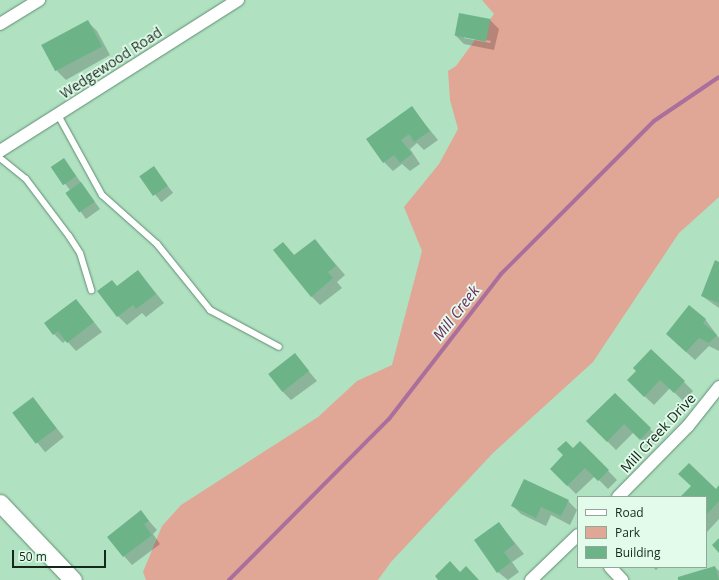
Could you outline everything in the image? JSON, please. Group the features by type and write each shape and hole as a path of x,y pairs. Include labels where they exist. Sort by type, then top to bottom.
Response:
{"main road":[{"path":"2,509 73,580"}],"street":[{"path":"0,24 39,0"},
{"name":"Wedgewood Road","path":"0,151 238,0"},
{"name":"Mill Creek Drive","path":"619,496 688,426 719,387"},
{"path":"531,580 577,536"},
{"path":"611,568 622,580"}],"lane":[{"path":"58,115 102,195 157,244 210,310 279,347"},
{"path":"0,158 26,179 69,236 80,253 91,290"}],"green space":[{"path":"482,0 719,0 719,197 679,233 593,362 493,453 391,562 378,580 146,580 143,572 162,526 181,505 318,417 357,381 392,365 422,251 404,207 439,164 458,129 450,100 448,71 456,66 494,14"}],"building":[{"path":"459,13 490,19 486,42 455,36"},
{"path":"88,20 102,46 55,71 41,45"},
{"path":"412,106 430,131 414,142 409,134 401,140 412,154 400,163 394,155 383,163 366,139"},
{"path":"64,158 76,176 63,185 51,167"},
{"path":"154,166 168,186 153,196 139,176"},
{"path":"81,182 95,202 79,213 65,193"},
{"path":"315,239 336,266 328,272 333,278 311,297 273,250 283,242 294,255"},
{"path":"715,260 719,262 719,303 701,296"},
{"path":"138,270 156,294 136,309 133,305 117,317 97,291 112,280 117,286"},
{"path":"76,299 94,322 67,343 58,331 53,335 44,323"},
{"path":"689,305 706,319 703,323 717,335 709,343 699,338 686,352 666,334"},
{"path":"651,349 685,381 674,393 660,380 644,397 627,380 636,371 633,368"},
{"path":"295,353 309,371 282,392 268,374"},
{"path":"615,393 651,428 640,440 624,424 607,442 586,421"},
{"path":"33,397 56,428 36,444 12,413"},
{"path":"566,441 573,448 580,441 609,470 598,481 585,468 567,486 550,469 563,455 557,449"},
{"path":"689,463 716,489 719,485 719,501 707,514 707,496 681,496 691,486 678,474"},
{"path":"524,479 569,500 561,516 541,507 536,518 511,506"},
{"path":"141,510 149,521 144,524 152,535 123,557 107,537"},
{"path":"499,522 515,544 504,552 511,562 497,573 474,540"},
{"path":"719,538 719,553 712,545"},
{"path":"450,561 460,572 466,566 479,580 438,580 435,576"},
{"path":"715,566 719,580 678,580 678,577"}],"waterway":[{"name":"Mill Creek","path":"229,580 389,419 501,274 654,121 719,77"}]}
